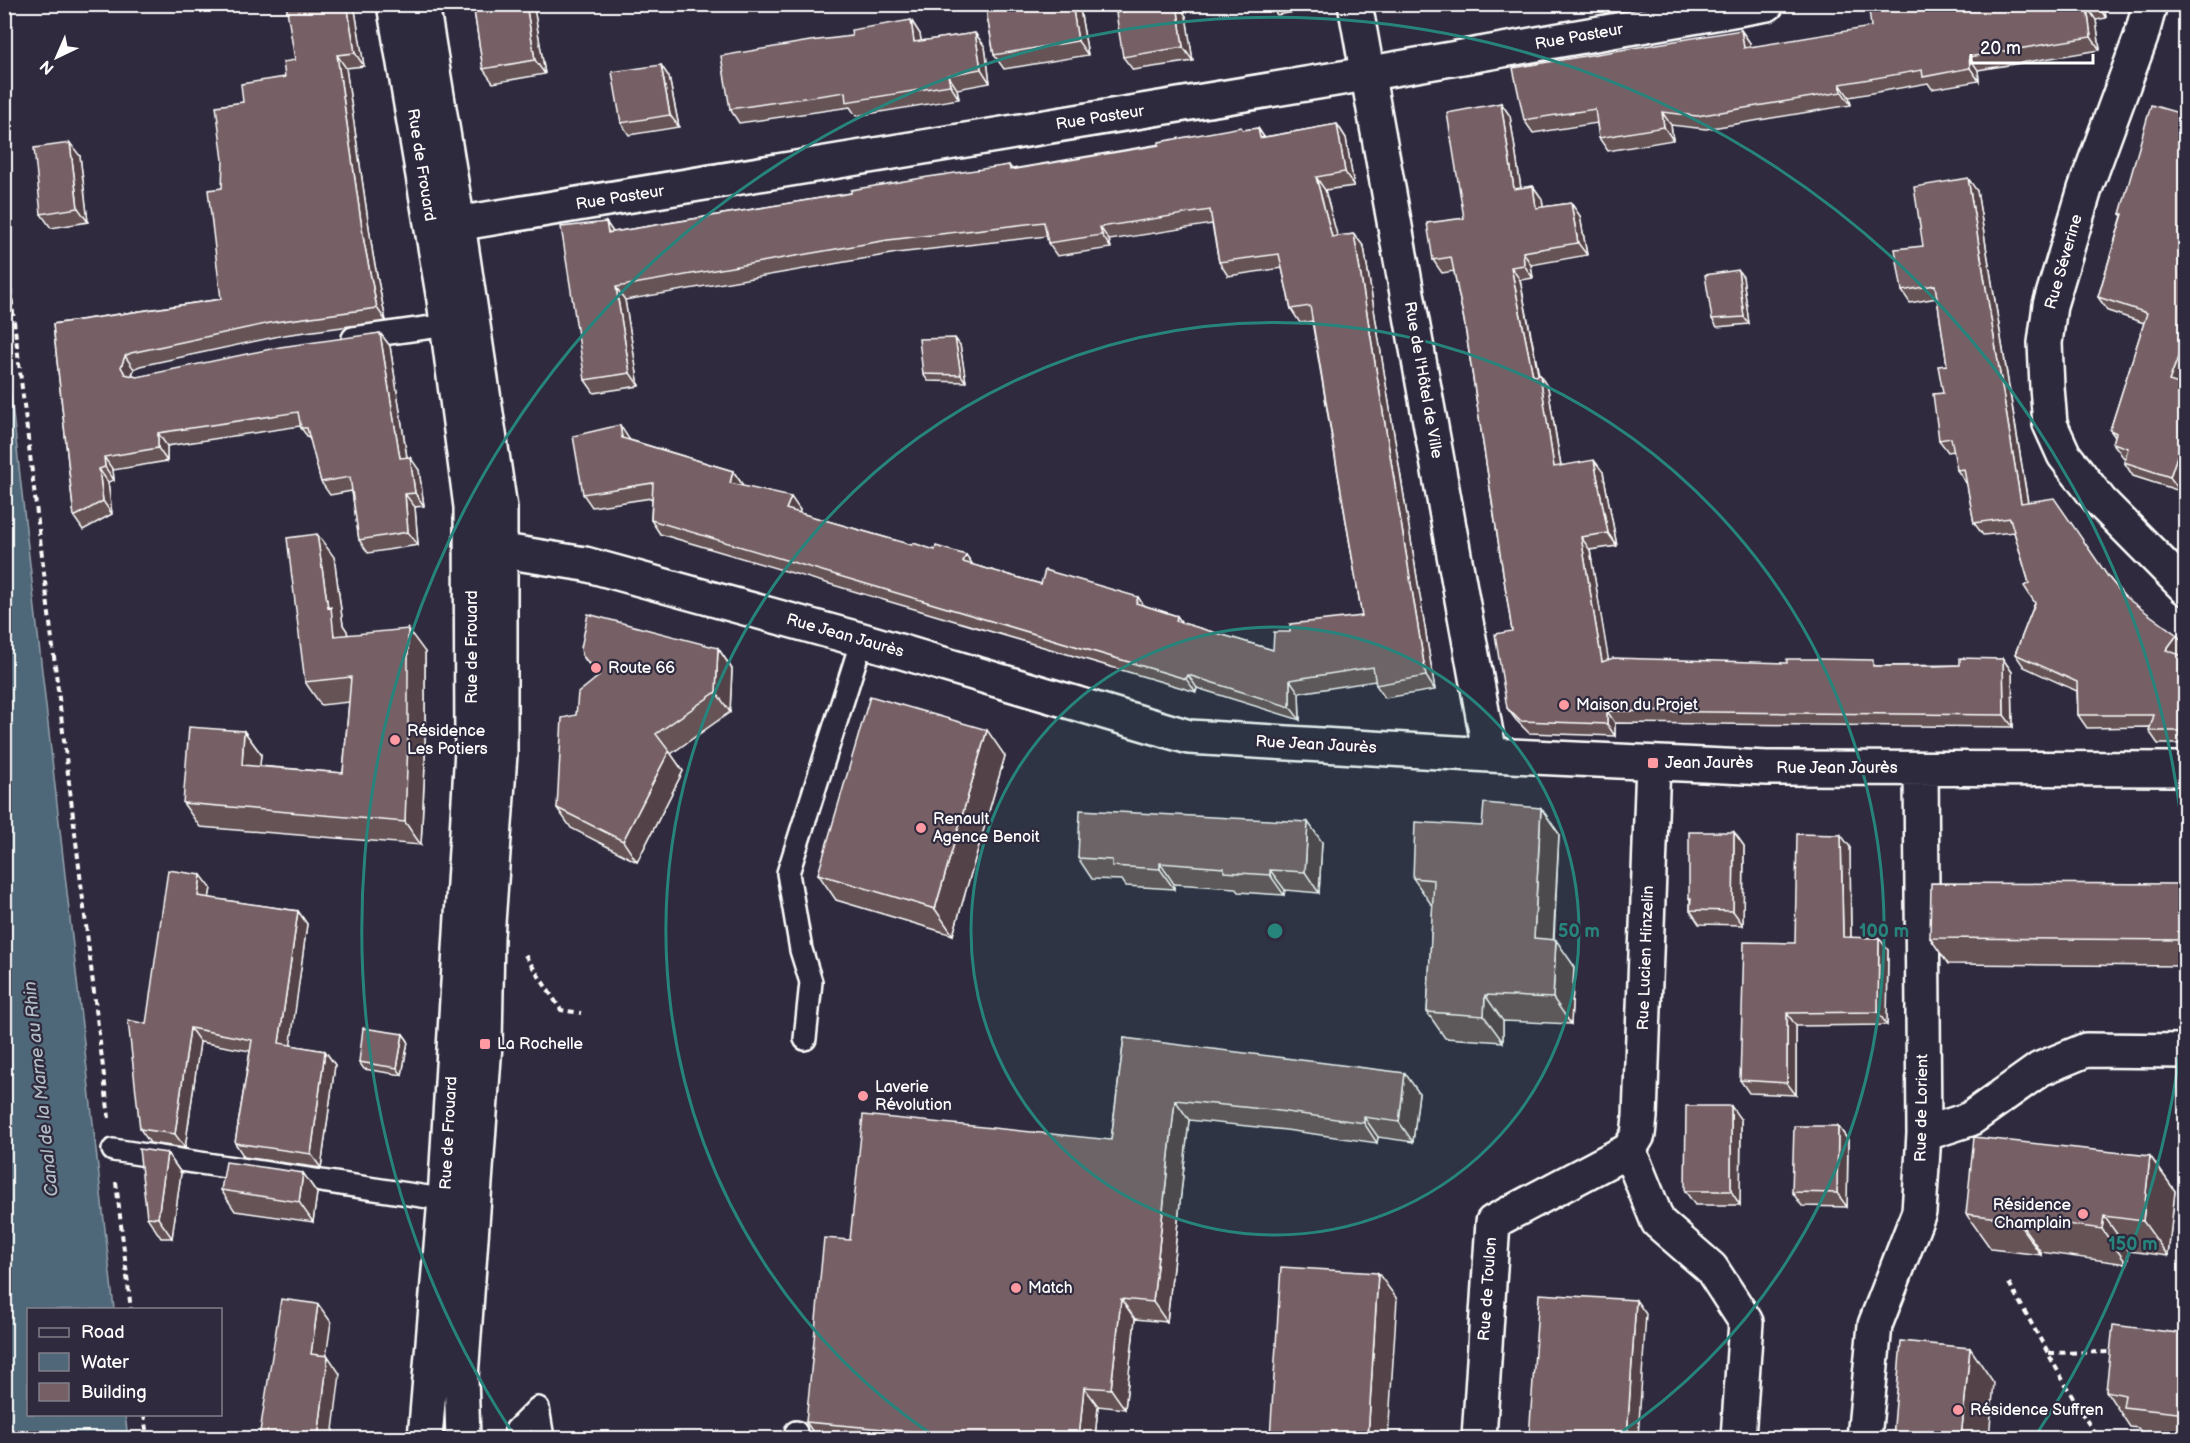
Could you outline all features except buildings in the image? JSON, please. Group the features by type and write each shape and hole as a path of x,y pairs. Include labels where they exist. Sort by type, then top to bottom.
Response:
{"street":[{"name":"Rue de Frouard","path":"394,4 445,226 500,508 486,550"},
{"name":"Rue de Frouard","path":"422,4 445,226 447,325 471,507 486,550 500,754 487,937 485,1044 459,1201 425,1438"},
{"name":"Rue de l'Hôtel de Ville","path":"1355,4 1490,755"},
{"name":"Rue Pasteur","path":"445,226 1367,74 1767,4"},
{"name":"Rue Séverine","path":"2150,4 2141,37 2085,189 2049,305 2045,343 2049,424 2064,455 2100,501 2186,588"},
{"name":"Rue Jean Jaurès","path":"486,550 585,564 862,640 1189,737 1490,755 1767,768 2186,769"},
{"name":"Rue Lucien Hinzelin","path":"1629,1150 1638,1136 1640,1117 1653,763"},
{"name":"Rue de Lorient","path":"1864,1438 1875,1325 1919,1212 1924,1134 1920,769"},
{"path":"1924,1134 1970,1119 2040,1069 2085,1050 2186,1051"},
{"name":"Rue de Toulon","path":"1479,1438 1493,1222 1629,1150"},
{"path":"1629,1150 1658,1222 1711,1268 1746,1322 1738,1438"},
{"name":"Rue de Frouard","path":"459,1201 463,1438"}],"lane":[{"path":"333,341 447,325"},
{"path":"805,1039 811,982 801,950 788,873 862,640"},
{"path":"113,1150 459,1201"},
{"path":"515,1438 516,1431 538,1408 543,1438"}],"path":[{"path":"4,237 131,1308"},
{"path":"2009,1283 2079,1409 2098,1438"},
{"path":"2049,1353 2116,1352"},
{"path":"144,1416 147,1438"}],"water":[{"name":"Canal de la Marne au Rhin","path":"4,334 114,1308 27,1308 27,1416 125,1416 128,1438 12,1438 5,1379"}],"place":[{"name":"Route 66","path":"596,668"},
{"name":"Maison du Projet","path":"1564,705"},
{"name":"Résidence Les Potiers","path":"395,740"},
{"name":"Jean Jaurès","path":"1653,763"},
{"name":"Renault Agence Benoit","path":"921,828"},
{"name":"La Rochelle","path":"485,1044"},
{"name":"Laverie Révolution","path":"863,1096"},
{"name":"Résidence Champlain","path":"2083,1214"},
{"name":"Match","path":"1016,1288"},
{"name":"Résidence Suffren","path":"1958,1410"}]}
